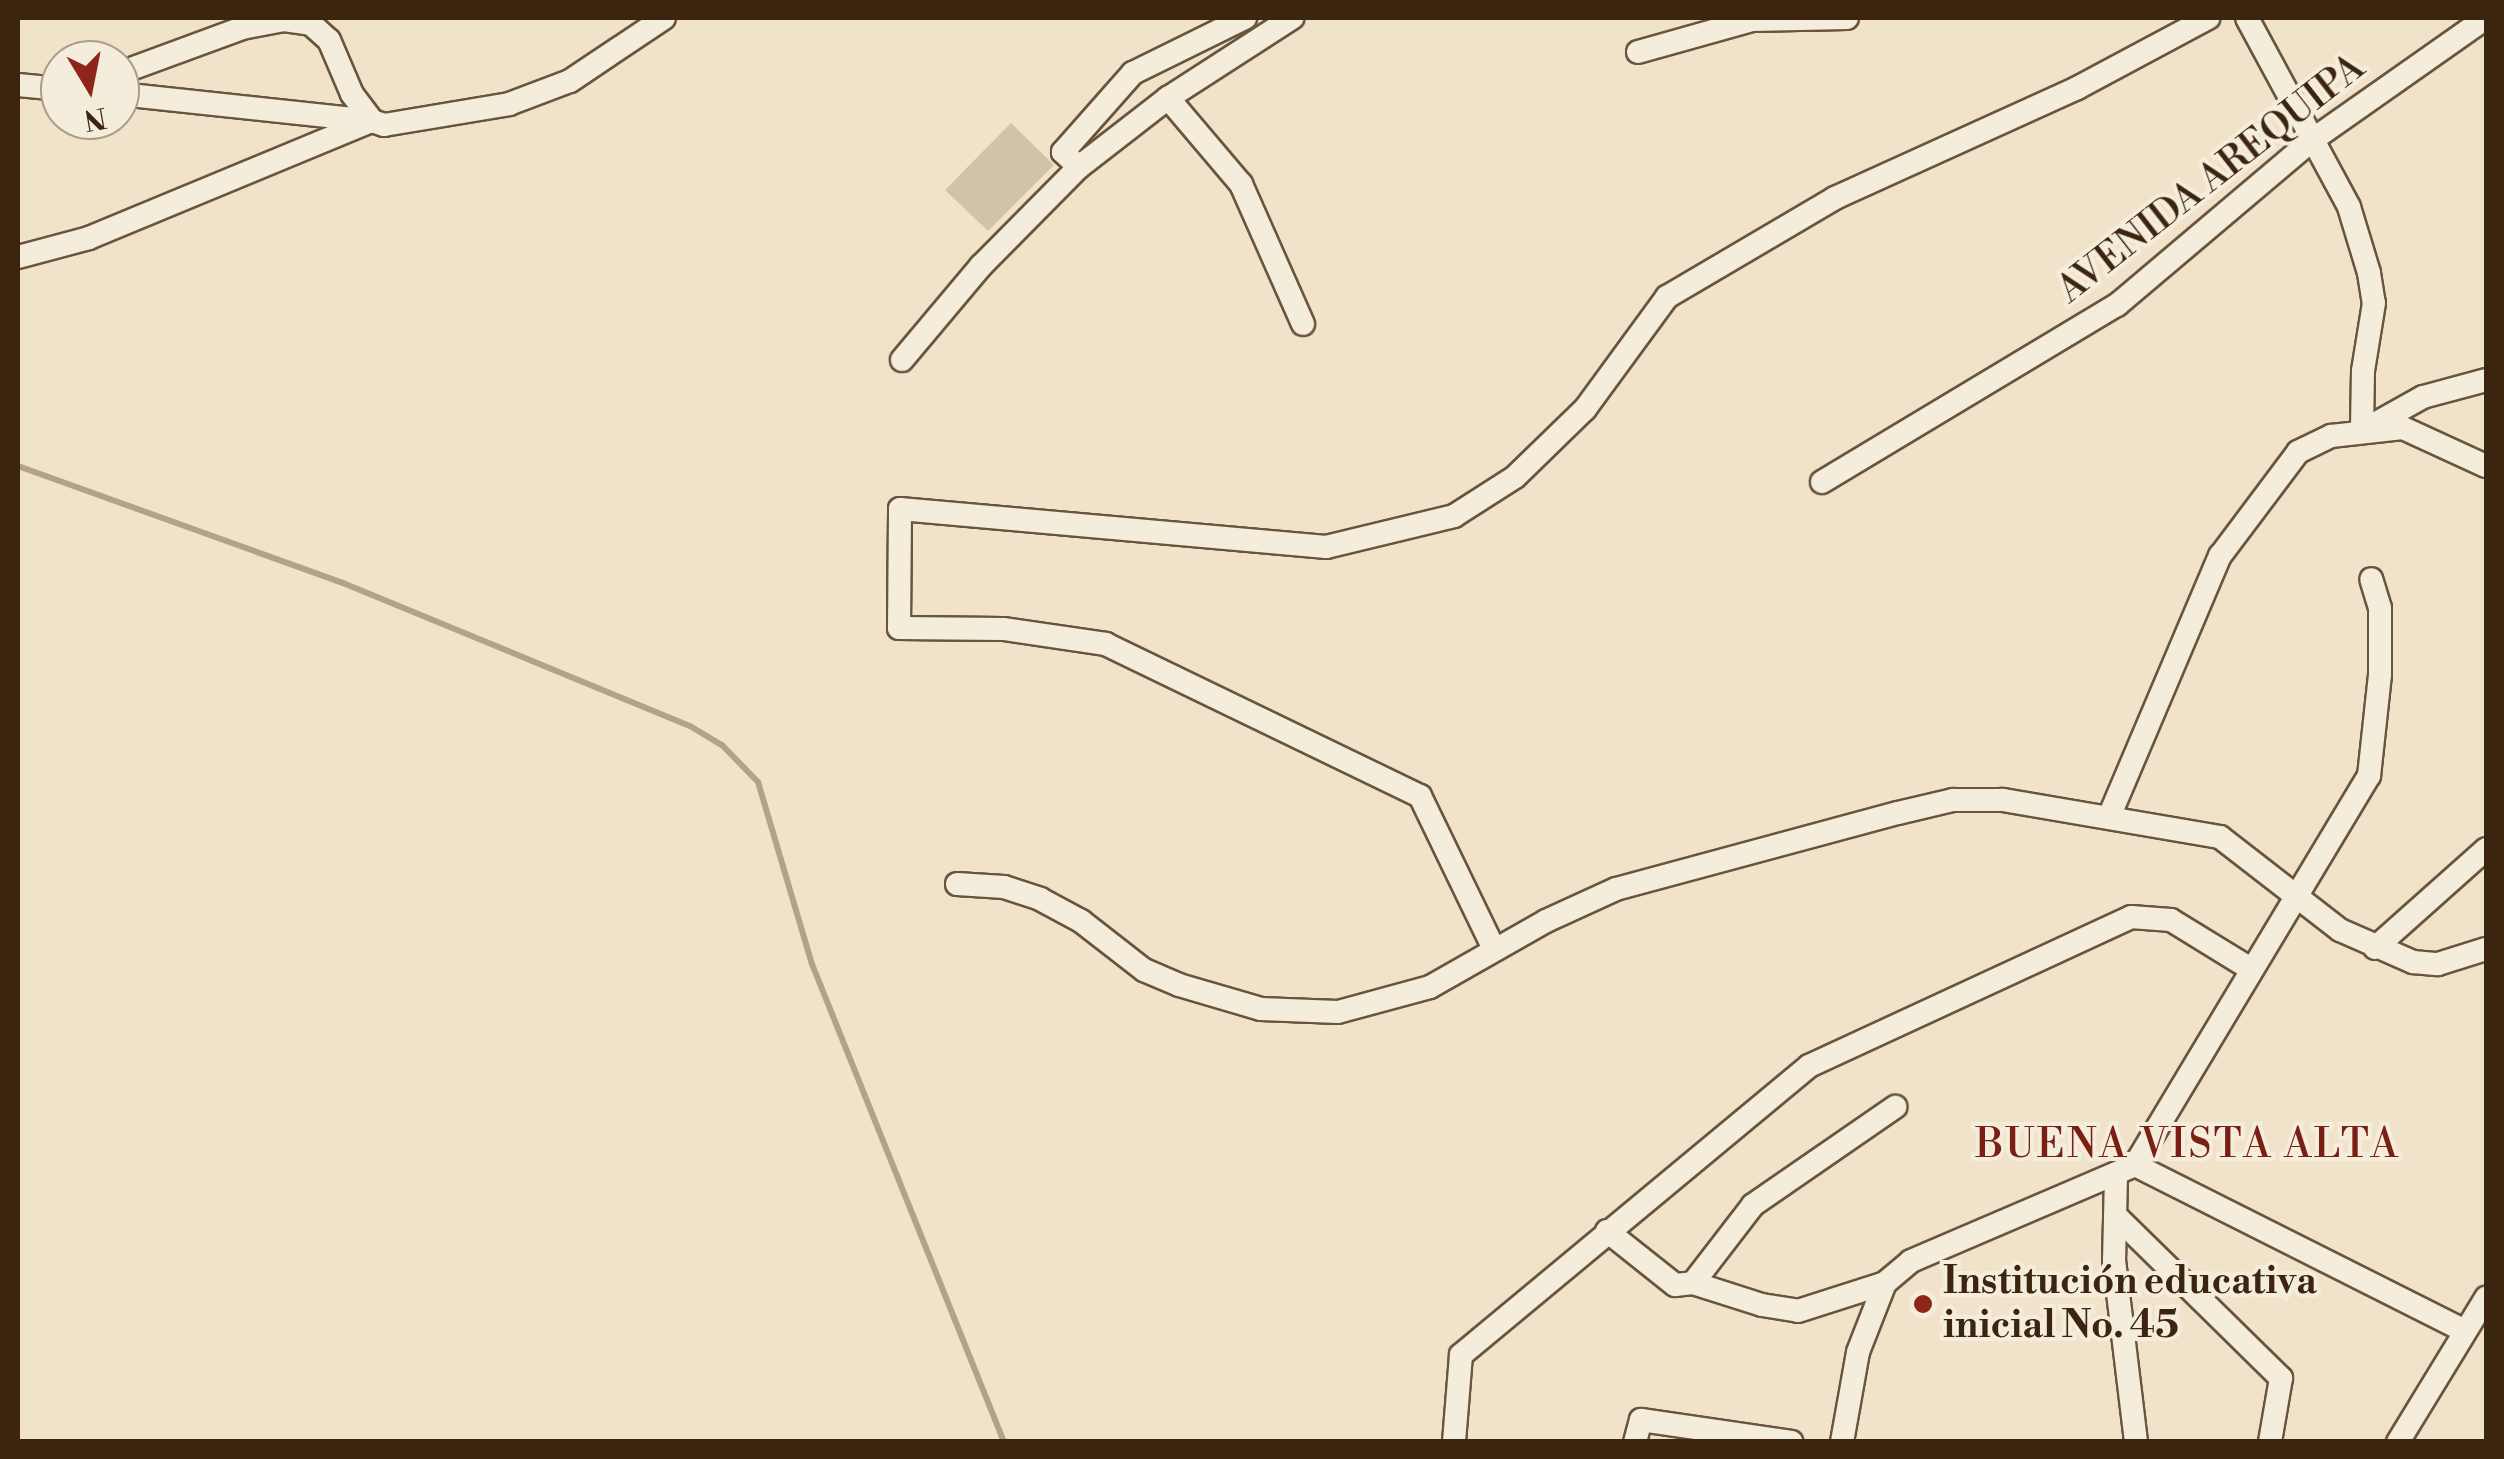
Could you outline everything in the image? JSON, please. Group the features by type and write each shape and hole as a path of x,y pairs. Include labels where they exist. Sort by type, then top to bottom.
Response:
{"street":[{"path":"140,96 384,125 508,104 570,81 664,18"},
{"path":"1079,166 1063,152 1133,74 1245,18"},
{"path":"902,360 981,266 1079,166 1168,98 1292,18"},
{"path":"1638,52 1752,20 1847,18"},
{"path":"1494,949 1432,811 1404,788 1106,644 1003,629 899,628 900,509 1326,546 1454,516 1514,477 1585,410 1667,296 1835,198 2077,88 2208,18"},
{"path":"2247,18 2349,207 2369,273 2374,303 2362,370 2362,431"},
{"name":"AVENIDA AREQUIPA","path":"1822,482 2117,305 2312,142 2486,18"},
{"path":"140,66 242,28 284,20 312,24 329,40 372,121"},
{"path":"1168,98 1240,184 1304,324"},
{"path":"18,257 88,238 372,121"},
{"path":"2362,431 2423,397 2486,380"},
{"path":"2108,817 2220,556 2298,452 2330,436 2403,428 2486,466"},
{"path":"2136,1442 2114,1260 2115,1215 2125,1170 2369,776 2380,706 2380,608 2371,580"},
{"path":"957,884 1004,886 1040,900 1081,921 1144,970 1261,1008 1304,1013 1374,1006 1430,987 1494,949 1616,890 1953,800 2003,800 2220,837 2374,948 2438,964 2486,949"},
{"path":"2374,948 2485,856"},
{"path":"1454,1442 1461,1355 1808,1066 2119,920 2171,920 2250,968"},
{"path":"1693,1283 1753,1205 1895,1107"},
{"path":"1607,1231 1675,1286 1693,1283 1798,1311 1885,1283 1911,1261 2125,1170 2465,1331"},
{"path":"2115,1215 2281,1378 2270,1442"},
{"path":"1842,1442 1858,1352 1885,1283"},
{"path":"2398,1442 2486,1298"},
{"path":"1635,1442 1641,1420 1791,1442"}],"shaded area":[{"path":"1011,123 1054,165 988,231 945,190"}],"waterway":[{"path":"18,466 343,583 690,726 722,745 758,782 812,964 1004,1442"}],"place":[{"name":"Institución educativa inicial No. 45","path":"1923,1304"}],"district":[{"name":"BUENA VISTA ALTA","path":"2188,1145"}]}
